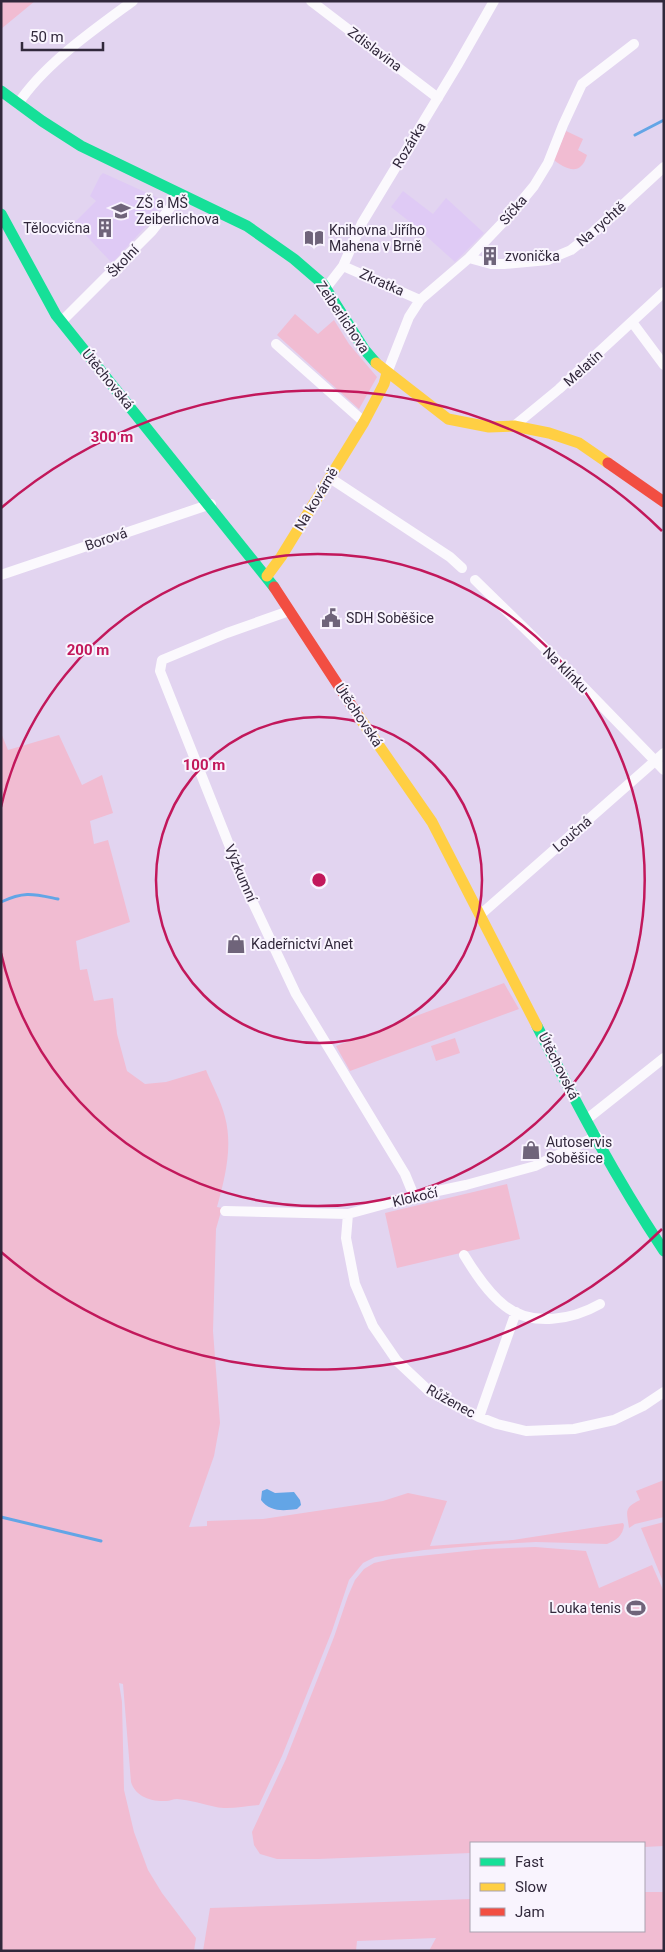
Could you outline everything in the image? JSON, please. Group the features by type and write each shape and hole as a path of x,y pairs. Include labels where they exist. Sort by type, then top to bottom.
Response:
{"street":[{"path":"18,104 38,78 53,64 133,1"},
{"name":"Zdislavina","path":"312,1 438,98"},
{"name":"Rozárka","path":"326,288 343,266 362,223 494,1"},
{"name":"Síčka","path":"387,373 409,317 420,300 469,258 510,215 534,186 548,162 582,84 634,44"},
{"name":"Zeiberlichova","path":"1,91 81,146 246,226 311,272 326,288 364,349 387,373 448,419 489,427 514,426 549,433 579,443 664,502"},
{"name":"Na rychtě","path":"469,258 491,264 504,264 548,260 560,256 586,239 664,167"},
{"name":"Školní","path":"61,322 152,231 180,194"},
{"name":"Útěchovská","path":"1,214 48,302 61,322 211,504 267,576 432,822 574,1098 636,1208 664,1251"},
{"name":"Zkratka","path":"343,266 420,300"},
{"name":"Melatín","path":"514,426 559,389 664,292"},
{"path":"648,306 664,303"},
{"path":"632,322 664,365"},
{"path":"276,344 364,422"},
{"name":"Na kovárně","path":"267,576 281,557 364,422 384,384 387,373"},
{"path":"330,478 450,557 462,568"},
{"name":"Borová","path":"1,575 211,504"},
{"name":"Na klínku","path":"475,580 564,667 664,770"},
{"name":"Výzkumní","path":"290,611 162,660 160,671 247,890 296,994 405,1174 414,1196"},
{"name":"Loučná","path":"480,915 664,754"},
{"path":"587,1119 664,1058"},
{"name":"Klokočí","path":"225,1211 348,1214 535,1166 597,1136"},
{"name":"Růženec","path":"348,1214 346,1238 355,1284 373,1326 397,1361 430,1392 479,1417 497,1424 526,1431 574,1428 614,1420 643,1406 664,1392"},
{"path":"464,1255 475,1274 488,1289 505,1306 516,1312 538,1318 557,1319 600,1304"},
{"path":"479,1417 516,1312"}],"shaded area":[{"path":"1,1 35,1 1,29"},
{"path":"566,131 583,139 578,150 587,155 583,164 575,169 567,168 554,160"},
{"name":"ZŠ a MŠ Zeiberlichova","path":"103,173 165,201 149,223 112,263 74,223 96,201 90,196"},
{"path":"403,191 433,214 446,198 484,233 455,262 391,207"},
{"path":"295,314 318,334 334,320 349,344 377,377 359,409 277,335"},
{"path":"1,733 8,750 59,735 82,785 102,775 113,813 90,821 94,844 108,840 130,922 76,941 80,970 87,969 94,1001 113,998 117,1034 127,1071 145,1084 166,1082 206,1070 225,1117 228,1151 217,1207 222,1208 216,1229 213,1331 220,1423 214,1456 189,1527 207,1526 207,1521 263,1519 383,1501 408,1493 447,1501 430,1546 513,1540 623,1523 624,1525 618,1537 607,1544 536,1542 497,1544 424,1550 375,1557 363,1563 349,1580 332,1631 282,1756 259,1805 221,1808 176,1799 166,1801 149,1799 136,1791 131,1782 123,1684 119,1683 122,1702 124,1790 134,1832 148,1870 162,1893 196,1938 194,1951 1,1951"},
{"path":"504,983 519,1009 350,1071 336,1046"},
{"path":"455,1038 460,1053 436,1061 431,1046"},
{"path":"507,1184 520,1239 397,1268 385,1213"},
{"path":"664,1480 664,1517 635,1524 629,1528 627,1511 640,1500 636,1491"},
{"path":"664,1522 664,1584 641,1528"},
{"path":"535,1547 586,1551 599,1588 652,1565 664,1592 664,1846 645,1847 645,1842 470,1842 470,1853 318,1859 277,1859 260,1854 254,1845 252,1832 286,1759 355,1580 364,1569 374,1563 392,1559 485,1549"},
{"path":"645,1892 664,1892 664,1951 429,1951 436,1938 357,1941 356,1951 203,1951 210,1908 470,1899 470,1932 645,1932"}],"water":[{"path":"267,1489 275,1493 294,1492 301,1505 297,1509 287,1510 277,1510 268,1507 261,1500 262,1491"}],"waterway":[{"path":"635,135 664,120"},
{"path":"1,902 29,894 58,899"},
{"path":"1,1517 101,1541"}],"traffic: fast":[{"path":"1,91 81,146 247,226 294,259 323,284 364,349 376,363"},
{"path":"1,214 56,315 274,587"},
{"path":"537,1026 597,1140 629,1196 664,1251"}],"traffic: slow":[{"path":"376,363 448,419 489,427 514,426 549,433 579,443 608,463"},
{"path":"267,576 281,557 364,422 384,384 387,373"},
{"path":"357,714 432,822 537,1026"}],"traffic: jam":[{"path":"608,463 664,502"},
{"path":"274,587 357,714"}],"place":[{"name":"ZŠ a MŠ Zeiberlichova","path":"121,211"},
{"name":"Tělocvična","path":"105,228"},
{"name":"Knihovna Jiřího Mahena v Brně","path":"314,238"},
{"name":"zvonička","path":"490,256"},
{"name":"SDH Soběšice","path":"331,618"},
{"name":"Kadeřnictví Anet","path":"236,944"},
{"name":"Autoservis Soběšice","path":"531,1150"},
{"name":"Louka tenis","path":"636,1608"}]}
